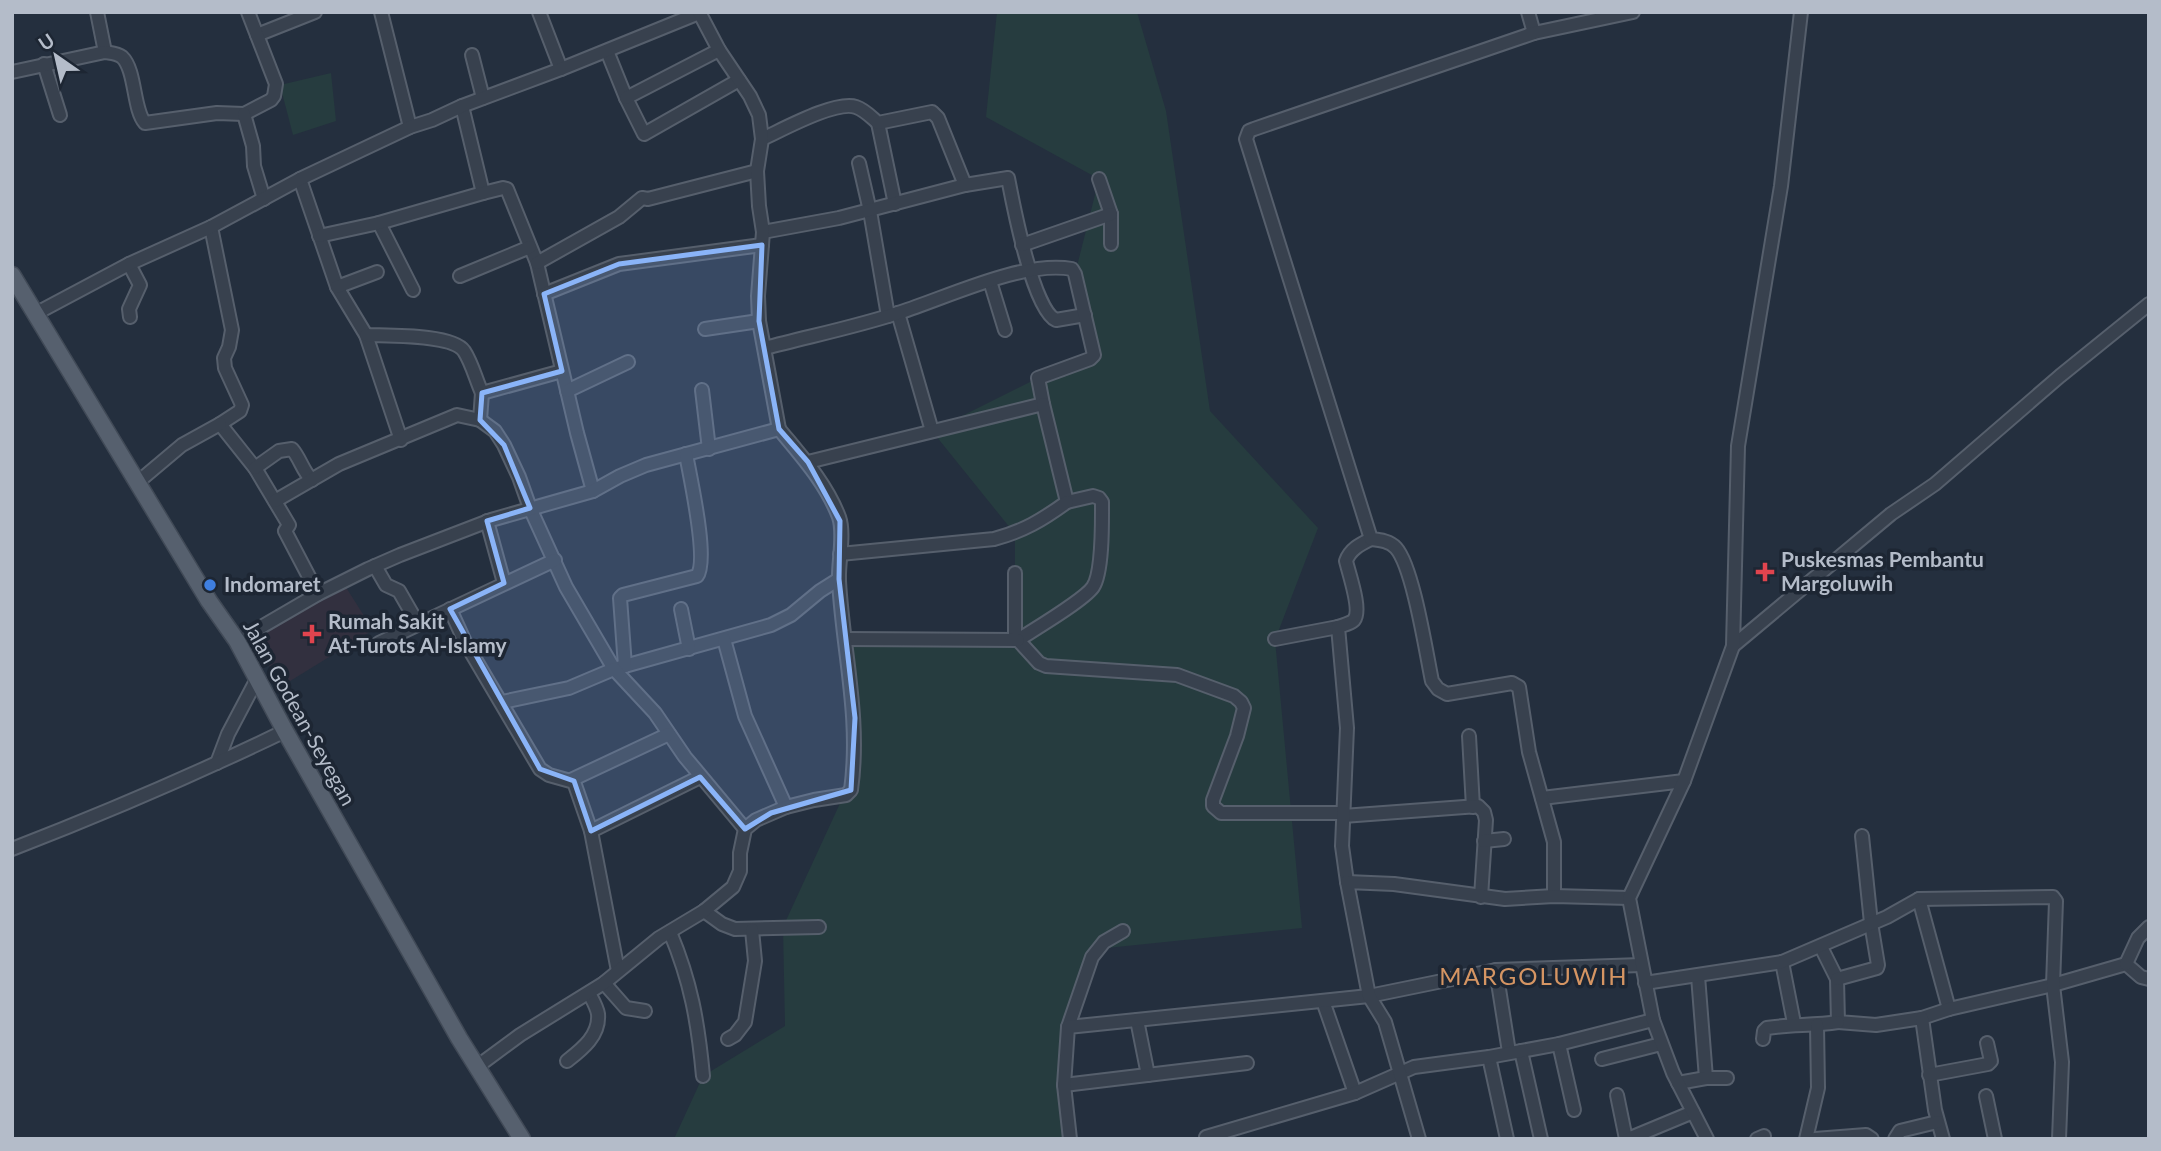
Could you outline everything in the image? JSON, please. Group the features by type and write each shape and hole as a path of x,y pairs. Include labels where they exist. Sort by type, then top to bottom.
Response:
{"main road":[{"name":"Jalan Godean-Seyegan","path":"12,275 209,601 237,641 459,1038 522,1139"}],"street":[{"path":"97,12 105,52"},
{"path":"12,72 105,52 121,56 124,61 143,122 217,113 244,114 271,100 275,90 271,68 248,12"},
{"path":"257,35 315,12"},
{"path":"381,12 410,127"},
{"path":"539,12 561,69"},
{"path":"1528,12 1534,33"},
{"path":"1371,538 1251,156 1247,135 1254,129 1534,33 1633,12"},
{"path":"1707,1139 1678,1083 1653,1020 1629,898 1684,781 1733,646 1738,446 1781,186 1801,12"},
{"path":"35,314 129,264 211,227 410,127 699,13 739,80 759,116 762,139 757,171 763,232 758,296 759,321 779,429 808,461 840,521 839,579 855,718 851,790 846,795 786,807 756,820 745,829 740,853 740,871 733,887 604,983 520,1035 478,1066"},
{"path":"626,98 719,50"},
{"path":"607,51 626,98 642,132 646,134 739,80"},
{"path":"472,55 483,98"},
{"path":"44,64 60,115"},
{"path":"762,139 819,113 845,105 866,111 878,123 895,204"},
{"path":"462,106 483,193"},
{"path":"244,114 253,146 254,166 264,199"},
{"path":"878,123 916,114 936,114 965,185"},
{"path":"859,163 893,314 932,431"},
{"path":"537,262 619,217 642,198 648,199 757,171"},
{"path":"763,232 870,211 965,185 1008,178 1029,271 1048,315 1056,320 1085,315"},
{"path":"1099,179 1111,214 1111,244"},
{"path":"300,180 337,287 366,335 401,440"},
{"path":"318,236 379,223 483,193 507,189 537,262 566,391 593,491"},
{"path":"1022,246 1111,214"},
{"path":"379,223 413,290"},
{"path":"138,482 182,445 240,411 242,405 225,368 224,358 232,330 211,227"},
{"path":"544,294 619,264 762,246"},
{"path":"460,276 530,247"},
{"path":"129,264 140,285 128,309 130,317"},
{"path":"765,348 893,314 990,281 1029,271 1072,269 1076,274 1094,356 1038,378 1067,502"},
{"path":"337,287 377,272"},
{"path":"990,281 1005,330"},
{"path":"1733,646 1891,514 1935,484 2060,376 2149,304"},
{"path":"705,329 759,321"},
{"path":"366,335 418,338 458,345 464,351 482,393 480,420"},
{"path":"566,391 628,362"},
{"path":"482,393 562,371"},
{"path":"702,390 709,449"},
{"path":"808,461 1043,404"},
{"path":"275,501 357,456 457,415 480,420 495,431 504,445 566,587 619,668 700,777 745,829"},
{"path":"220,424 255,468 289,525 285,531 318,594"},
{"path":"237,641 318,594 375,566 487,521 593,491 646,465 779,429"},
{"path":"255,468 279,452 292,449 312,480"},
{"path":"619,668 620,598 653,586 697,576 701,570 702,554 695,498 686,454"},
{"path":"840,554 994,539 1015,534 1039,523 1067,502 1093,496 1102,502 1097,581 1088,593 1017,640 845,639"},
{"path":"487,521 504,583"},
{"path":"1275,639 1338,627 1353,621 1357,606 1346,561 1348,555 1371,538 1389,542 1395,547 1403,560 1413,593 1432,681 1438,689 1447,694 1512,683 1519,687 1529,752 1554,842 1554,896"},
{"path":"379,643 555,560"},
{"path":"375,566 386,584 399,591 418,624"},
{"path":"1015,573 1017,640 1039,663 1045,666 1177,675 1234,696 1244,708 1237,736 1213,800 1213,806 1221,813 1343,815 1478,806 1484,812 1486,820 1480,897"},
{"path":"502,702 569,688 619,668 771,625 791,615 839,579"},
{"path":"450,609 465,642 540,769 549,775 571,780 669,734"},
{"path":"681,610 689,649"},
{"path":"1338,627 1347,728 1342,859 1369,996 1385,1022 1419,1139"},
{"path":"724,639 745,716 786,807"},
{"path":"217,763 228,734 257,679"},
{"path":"12,849 74,825 285,731"},
{"path":"1469,736 1473,807"},
{"path":"591,831 700,777"},
{"path":"571,780 591,831 618,971"},
{"path":"1542,798 1684,781"},
{"path":"1837,979 1877,968 1862,836"},
{"path":"1484,841 1504,839"},
{"path":"1347,881 1456,891 1504,899 1554,896 1629,898"},
{"path":"1645,984 1782,962 1887,917 1919,898 2053,897 2056,901 2053,985 2062,1062 2059,1139"},
{"path":"1919,898 1949,1009"},
{"path":"704,911 722,924 735,929 819,926"},
{"path":"1763,1039 1767,1028 1794,1023 1817,1025 1838,1022 1876,1026 1922,1018 2126,964 2138,938 2149,927"},
{"path":"728,1039 735,1035 745,1022 755,961 752,930"},
{"path":"1070,1139 1064,1085 1068,1027 1092,957 1104,942 1123,931"},
{"path":"670,932 689,980 699,1031 703,1076"},
{"path":"1821,947 1837,979 1838,1022"},
{"path":"1782,962 1794,1023"},
{"path":"2126,964 2141,977 2149,979"},
{"path":"1068,1027 1369,996 1496,971 1641,965"},
{"path":"1496,971 1515,1052 1541,1139"},
{"path":"1698,976 1706,1078"},
{"path":"604,983 622,1005 632,1010 645,1011"},
{"path":"567,1061 588,1045 593,1033 598,1013 589,993"},
{"path":"1323,1001 1355,1093"},
{"path":"1922,1018 1937,1122 1943,1139"},
{"path":"1137,1020 1147,1075"},
{"path":"1203,1138 1355,1093 1414,1067 1559,1044 1653,1020"},
{"path":"1806,1139 1818,1088 1817,1025"},
{"path":"1929,1074 1988,1064 1991,1061 1987,1043"},
{"path":"1559,1044 1574,1110"},
{"path":"1602,1059 1661,1044"},
{"path":"1489,1057 1507,1139"},
{"path":"1064,1085 1247,1063"},
{"path":"1678,1083 1706,1078 1727,1078"},
{"path":"1617,1095 1627,1139 1693,1112"},
{"path":"1986,1096 1995,1139"},
{"path":"1895,1139 1900,1131 1937,1122"},
{"path":"1815,1139 1866,1135 1872,1139"}],"highlighted area":[{"path":"762,245 759,321 779,429 808,462 840,521 839,579 855,718 851,790 771,813 745,829 700,777 591,831 574,781 540,769 450,609 504,583 487,521 530,508 504,445 480,420 482,393 562,371 544,294 619,264"}],"shaded area":[{"name":"Rumah Sakit At-Turots Al-Islamy","path":"342,581 373,630 282,686 252,638"}],"green space":[{"path":"997,12 1137,12 1166,111 1210,411 1318,528 1275,640 1302,928 1097,949 1068,1027 1070,1139 674,1139 703,1076 785,1026 783,927 854,773 845,639 1015,640 1015,534 932,431 1038,378 1090,359 1075,274 1099,179 986,117"},
{"path":"331,73 336,121 293,135 280,85"}],"place":[{"name":"Puskesmas Pembantu Margoluwih","path":"1765,572"},
{"name":"Indomaret","path":"210,585"},
{"name":"Rumah Sakit At-Turots Al-Islamy","path":"312,634"}],"district":[{"name":"MARGOLUWIH","path":"1534,977"}]}
